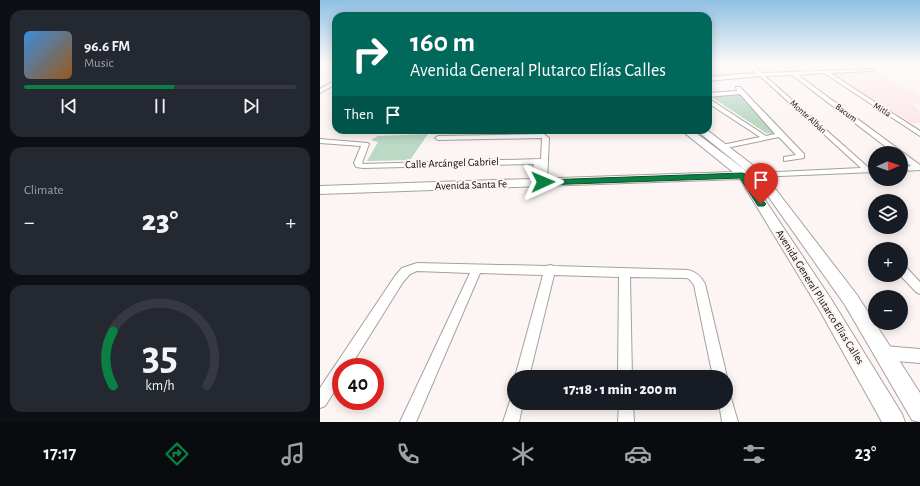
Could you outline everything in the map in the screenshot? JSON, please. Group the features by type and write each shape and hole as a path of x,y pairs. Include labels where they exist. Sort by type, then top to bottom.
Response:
{"street":[{"path":"320,91 332,84"},
{"name":"Monte Albán","path":"771,84 868,167"},
{"name":"Bacum","path":"806,84 889,146"},
{"name":"Mitla","path":"843,84 920,134"},
{"path":"712,94 739,90 801,156 787,159"},
{"path":"712,103 765,138"},
{"name":"Avenida General Plutarco Elías Calles","path":"691,134 742,176 785,239 855,354 894,422"},
{"name":"Avenida General Plutarco Elías Calles","path":"706,134 759,175 806,237 850,300 920,412"},
{"path":"725,148 780,135"},
{"path":"438,138 544,136 546,138 538,183"},
{"name":"Calle Arcángel Gabriel","path":"320,141 365,144 358,163 359,165 541,161"},
{"name":"Bacum","path":"908,160 919,168"},
{"path":"908,169 919,168"},
{"path":"759,175 868,170"},
{"name":"Avenida Santa Fe","path":"320,190 759,175"},
{"path":"785,239 806,237"},
{"path":"348,358 399,279 406,271 417,267 550,269 688,274 699,284 718,370"},
{"path":"408,422 477,268"},
{"path":"524,370 550,269"},
{"path":"624,272 625,370"},
{"path":"908,276 920,289"},
{"path":"884,353 920,356"},
{"path":"320,401 332,382"},
{"path":"511,422 514,410"},
{"path":"626,410 626,422"},
{"path":"727,410 730,422"}],"shaded area":[{"path":"849,84 899,84 920,95 920,104 912,104 920,112 920,123 912,123"}],"green space":[{"path":"740,93 773,131 773,134 766,133 712,97 712,96"},
{"path":"428,134 410,160 367,161 378,142 371,140 378,136"}],"route":[{"path":"543,182 742,176 761,204"}]}
